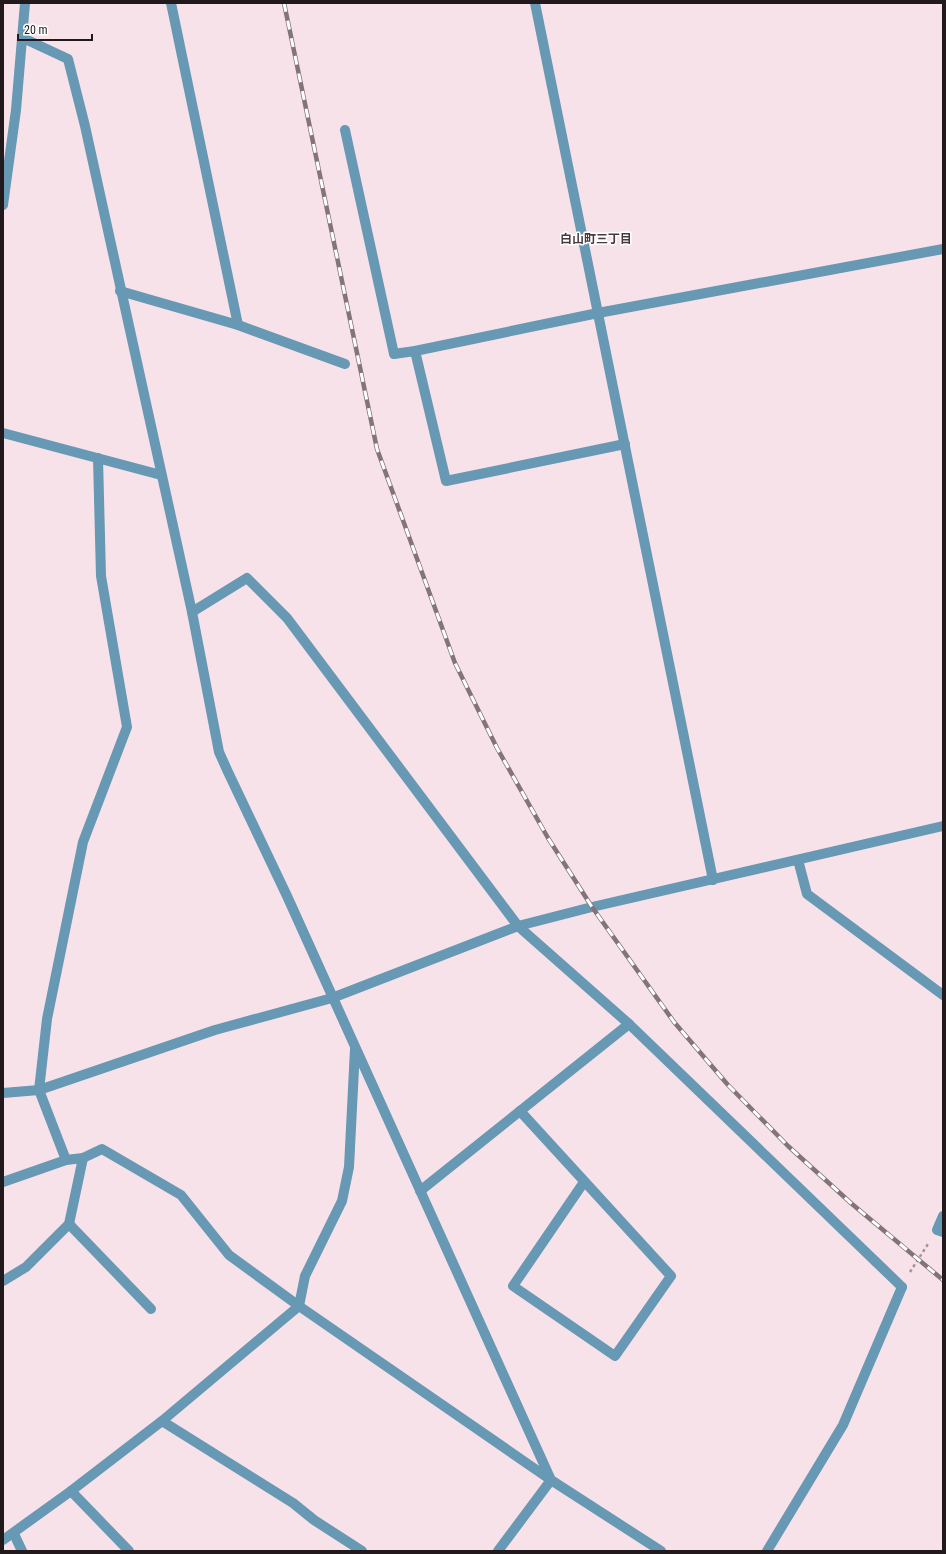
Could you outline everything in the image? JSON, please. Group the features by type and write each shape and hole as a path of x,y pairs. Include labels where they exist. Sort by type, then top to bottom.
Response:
{"street":[{"path":"3,205 16,110 25,3"},
{"path":"172,3 238,325"},
{"path":"534,3 713,880"},
{"path":"23,38 68,59 85,126 120,291 192,612 219,752 551,1480"},
{"path":"345,130 394,354 598,313 943,248"},
{"path":"120,291 238,325 345,364"},
{"path":"415,351 446,481 625,444"},
{"path":"3,433 161,475"},
{"path":"66,1160 39,1090 47,1019 83,842 127,727 102,576 98,458"},
{"path":"192,612 247,578 287,618 518,926 629,1024 902,1287 843,1425 767,1551"},
{"path":"3,1093 39,1090 215,1030 332,998 518,926 592,907 943,826"},
{"path":"798,860 807,894 943,995"},
{"path":"420,1191 629,1024"},
{"path":"3,1540 14,1534 162,1421 299,1306 305,1276 342,1201 349,1167 355,1049"},
{"path":"520,1111 672,1276 615,1356 513,1286 584,1182"},
{"path":"3,1182 66,1160 83,1158 102,1149 181,1196 229,1256 551,1480 660,1551"},
{"path":"3,1282 26,1267 69,1224 83,1158"},
{"path":"940,1231 943,1216"},
{"path":"69,1224 151,1309"},
{"path":"162,1421 293,1503 314,1520 362,1551"},
{"path":"498,1551 551,1480"},
{"path":"71,1491 128,1551"},
{"path":"14,1534 22,1551"}],"path":[{"path":"902,1287 940,1231"}],"railway":[{"path":"284,3 377,449 455,663 497,748 548,838 592,907 674,1022 728,1085 788,1146 852,1204 943,1280"}],"district":[{"name":"白山町三丁目","path":"596,239"}]}
